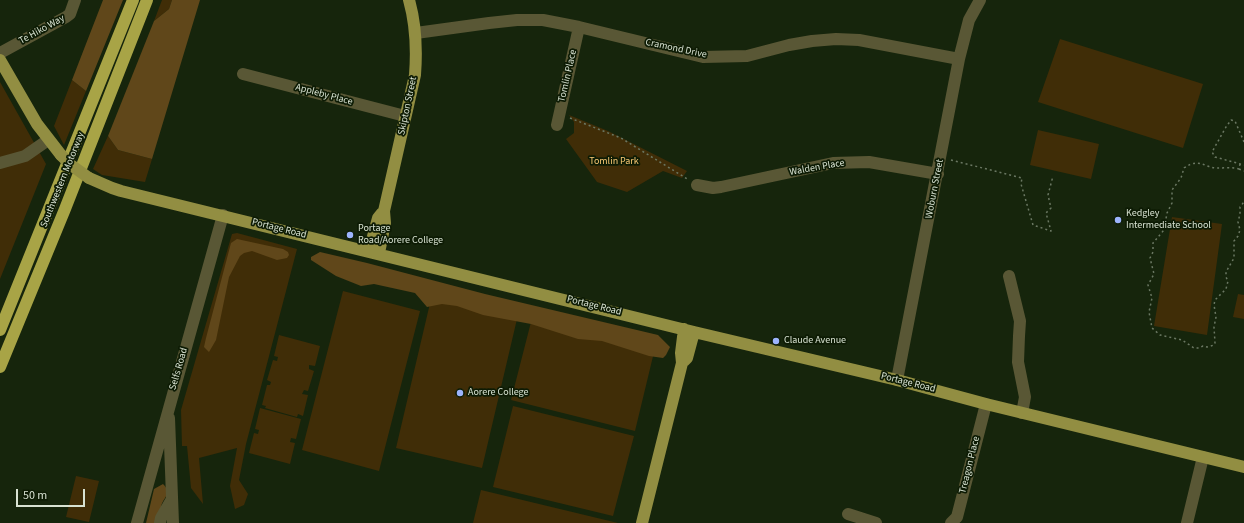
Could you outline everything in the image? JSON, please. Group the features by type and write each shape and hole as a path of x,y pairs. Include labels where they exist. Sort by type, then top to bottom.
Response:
{"highway":[{"name":"Southwestern Motorway","path":"0,330 133,0"},
{"name":"Southwestern Motorway","path":"0,367 65,209 147,0"}],"main road":[{"name":"Skipton Street","path":"374,252 378,218 384,211 415,75 417,53 416,32 409,0"},
{"name":"Portage Road","path":"0,60 37,124 60,155 80,172 90,178 121,191 897,380 986,404 1244,467"},
{"path":"642,523 682,363 681,353 689,330"}],"street":[{"name":"Te Hiko Way","path":"0,53 66,17 70,14 75,0"},
{"name":"Woburn Street","path":"897,380 959,59 969,20 980,0"},
{"name":"Cramond Drive","path":"416,32 518,20 543,20 579,27 703,57 747,56 788,45 836,39 859,40 959,59"},
{"name":"Tomlin Place","path":"558,120 579,27"},
{"name":"Appleby Place","path":"243,74 405,116"},
{"path":"0,163 25,156 48,140"},
{"name":"Walden Place","path":"697,185 713,188 721,187 833,163 854,162 869,162 938,174"},
{"name":"Selfs Road","path":"137,523 223,215"},
{"path":"1008,276 1020,322 1018,336 1018,362 1024,397 1022,413"},
{"name":"Treagon Place","path":"951,523 957,517 986,404"},
{"path":"168,408 173,523"},
{"path":"1187,523 1203,457"},
{"path":"160,523 172,498"},
{"path":"848,514 876,523"}],"path":[{"path":"558,120 620,138 697,185"},
{"path":"1244,142 1237,124 1232,120 1226,127 1212,152 1215,157 1244,164"},
{"path":"941,157 1022,178 1021,184 1033,225 1051,231 1046,213 1051,208 1048,195 1053,176"},
{"path":"1244,171 1224,167 1216,168 1202,163 1192,165 1184,168 1181,178 1173,187 1172,203 1167,213 1164,230 1153,244 1153,252 1150,258 1154,274 1148,285 1152,301 1149,312 1152,328 1157,333 1182,340 1194,348 1214,345 1216,317 1214,305 1215,300 1226,289 1228,281 1226,272 1234,258 1234,241 1240,230 1238,222 1240,207 1244,202"},
{"path":"1239,169 1240,164"}],"green space":[{"path":"162,0 172,0 169,9 154,21"},
{"path":"1060,39 1203,84 1183,148 1038,102"},
{"path":"72,80 86,91 64,145 54,126"},
{"path":"0,82 46,164 0,279"},
{"name":"Tomlin Park","path":"569,115 608,131 687,171 682,178 663,171 627,192 597,182 566,139 574,133 574,122"},
{"path":"1038,130 1099,144 1091,179 1030,165"},
{"path":"108,136 118,150 152,159 145,182 102,175 93,169"},
{"path":"1172,217 1222,224 1207,335 1154,326"},
{"path":"237,233 297,249 246,444 239,480 248,494 244,505 235,509 230,486 237,448 199,458 203,504 191,488 187,446 182,446 181,410 232,234"},
{"path":"343,291 420,311 379,471 302,450"},
{"path":"1238,294 1244,295 1244,319 1233,317"},
{"path":"431,299 517,319 482,468 396,448"},
{"path":"531,322 655,348 635,431 511,400"},
{"path":"279,335 320,346 315,366 309,365 309,369 314,371 308,391 304,390 302,394 308,395 303,416 298,414 297,417 265,408 266,406 262,405 267,385 270,385 271,382 267,380 273,360 277,361 278,357 274,356"},
{"path":"513,406 634,436 613,516 493,487"},
{"path":"260,408 301,419 296,439 291,438 290,442 295,443 290,464 249,453 254,433 258,434 259,430 255,429"},
{"path":"76,476 99,481 89,522 66,517"},
{"path":"481,490 618,523 473,523"}],"shaded area":[{"path":"103,0 123,0 86,91 72,80"},
{"path":"172,0 200,0 152,159 118,150 108,136 154,21 169,9"},
{"path":"237,239 283,249 288,252 289,255 287,258 277,260 252,251 244,253 240,256 229,277 216,340 209,352 204,347 206,338 231,243"},
{"path":"320,252 485,294 658,335 670,347 663,358 649,356 602,341 578,339 531,324 483,315 457,306 442,304 427,307 415,293 374,284 361,286 336,276 311,260 311,257"},
{"path":"163,484 166,487 167,493 161,507 162,523 146,523 154,489"}],"place":[{"name":"Kedgley Intermediate School","path":"1118,220"},
{"name":"Portage Road/Aorere College","path":"350,235"},
{"name":"Claude Avenue","path":"776,341"},
{"name":"Aorere College","path":"460,393"}]}
